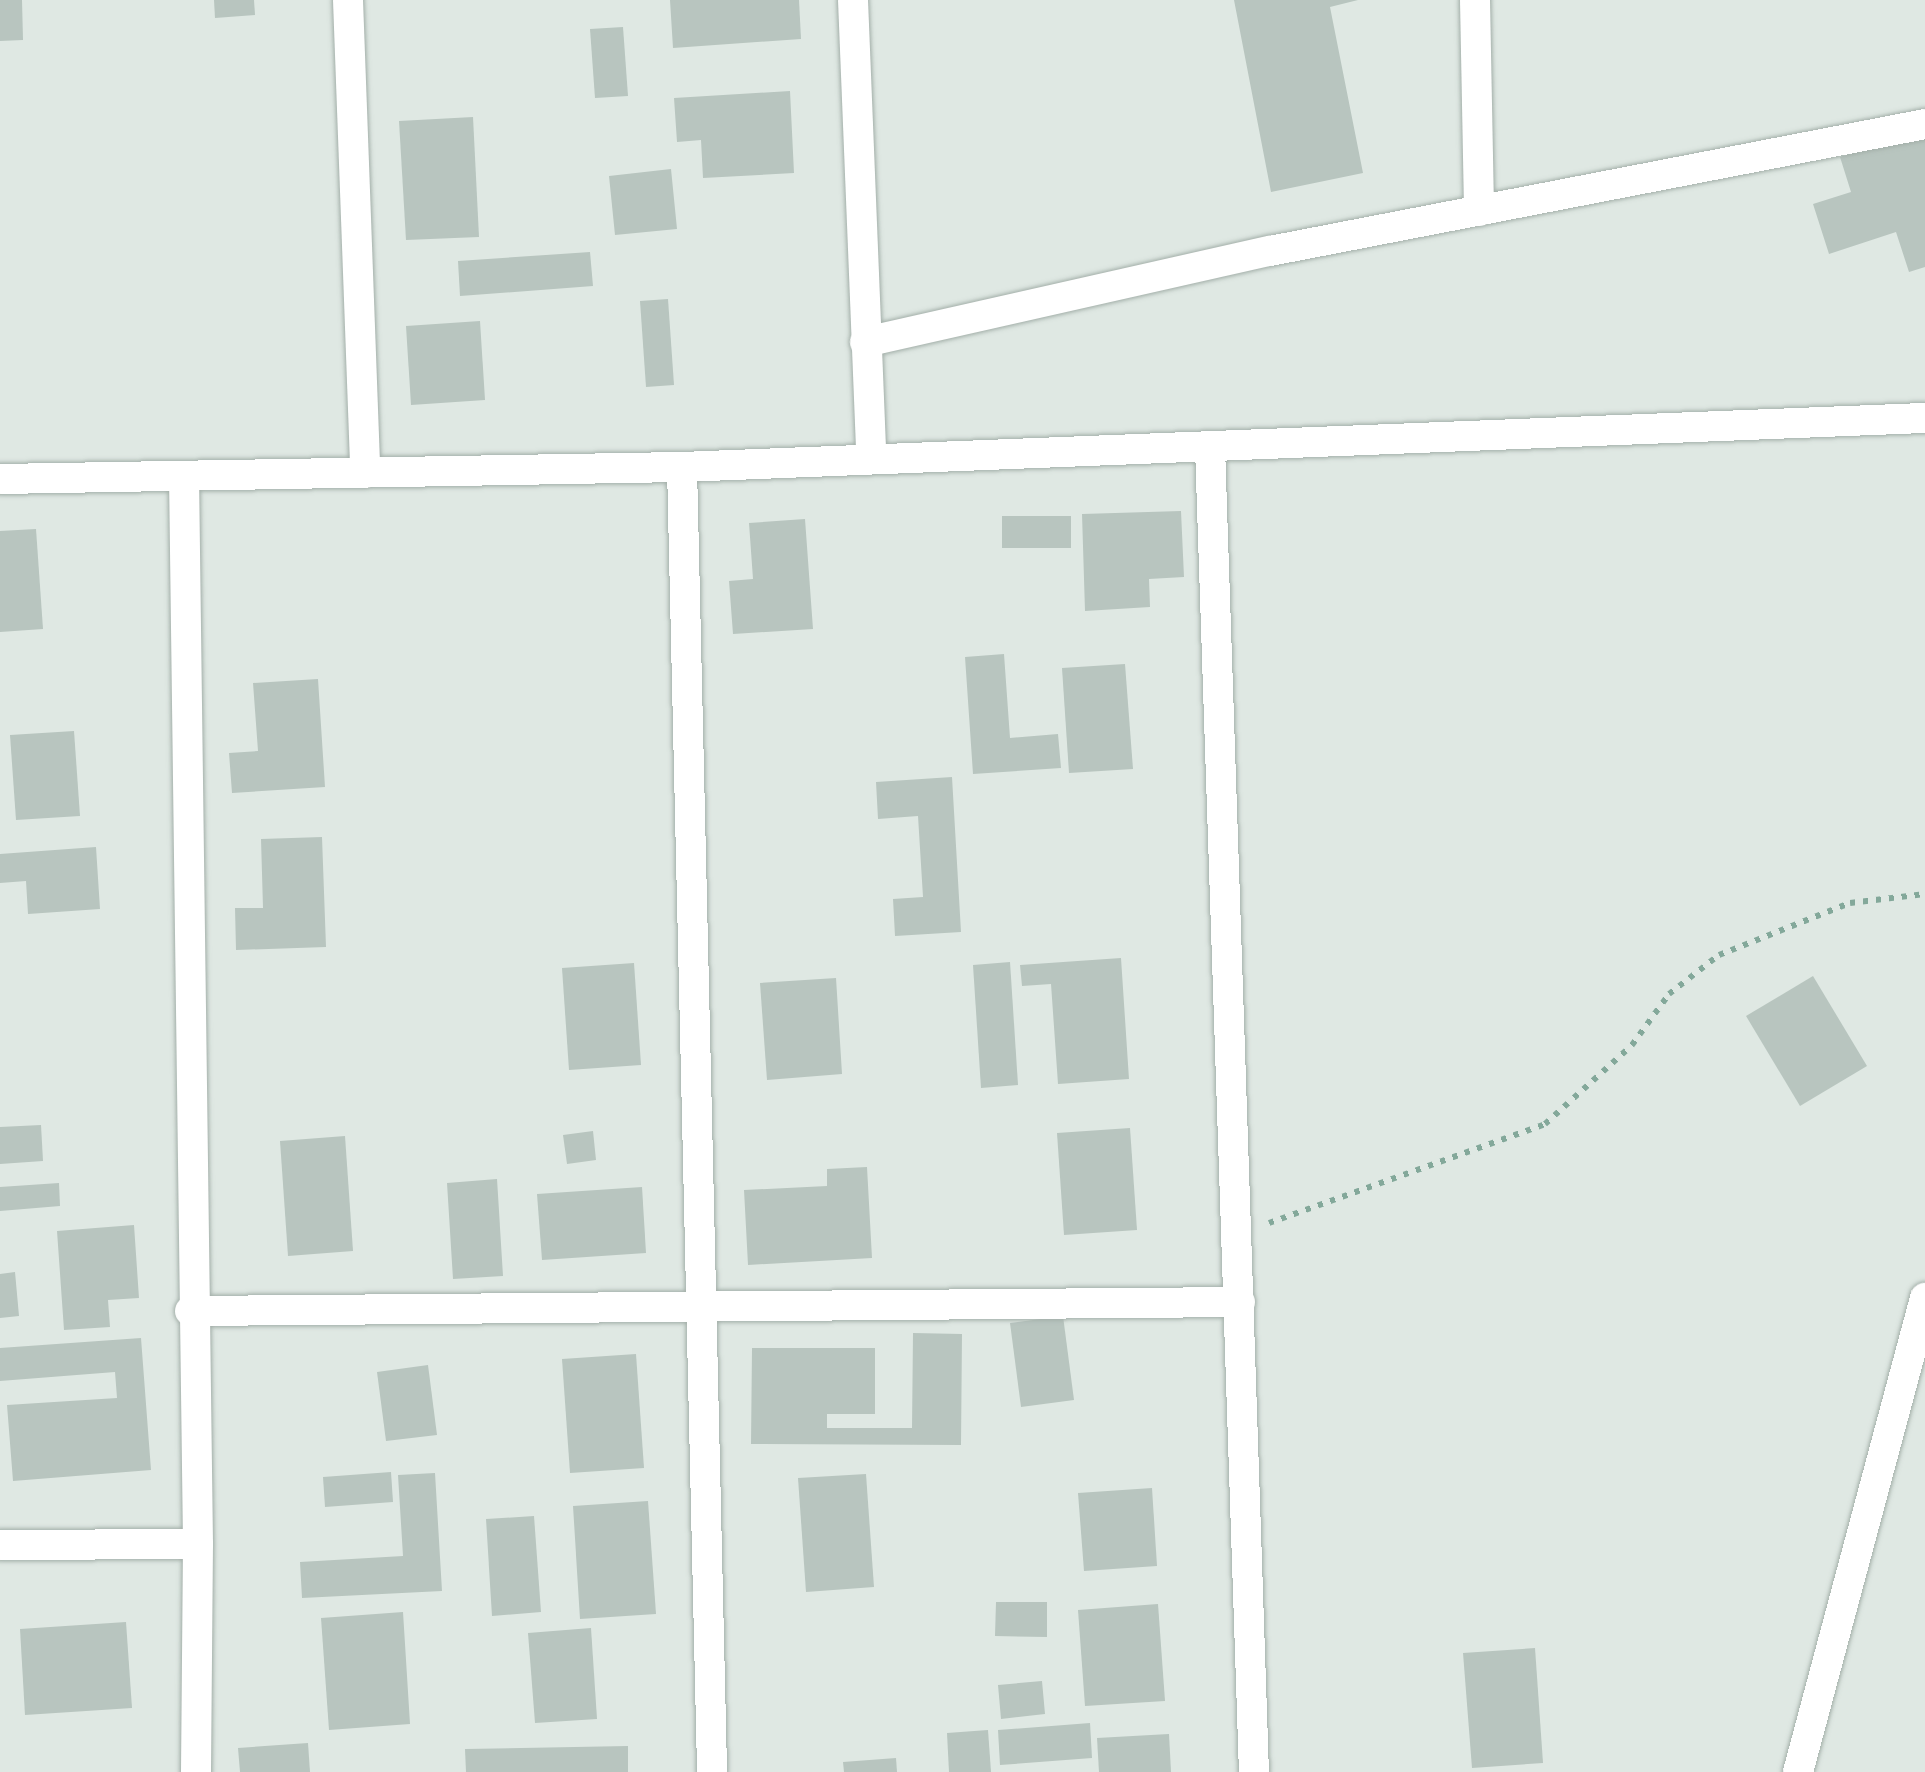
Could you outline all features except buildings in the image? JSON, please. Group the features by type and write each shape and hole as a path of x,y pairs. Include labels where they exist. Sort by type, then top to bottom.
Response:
{"street":[{"path":"348,0 365,473"},
{"path":"852,0 870,458"},
{"path":"1476,0 1479,210"},
{"path":"866,342 1479,210 1925,124"},
{"path":"0,479 682,467 1925,418"},
{"path":"1210,447 1254,1772"},
{"path":"682,467 712,1772"},
{"path":"184,477 190,1311 198,1544 196,1772"},
{"path":"1798,1772 1925,1298"},
{"path":"190,1311 701,1310 1240,1302"},
{"path":"0,1545 198,1544"}],"path":[{"path":"1238,1230 1510,1143 1545,1124 1632,1045 1669,994 1719,956 1850,903 1925,894"}]}
